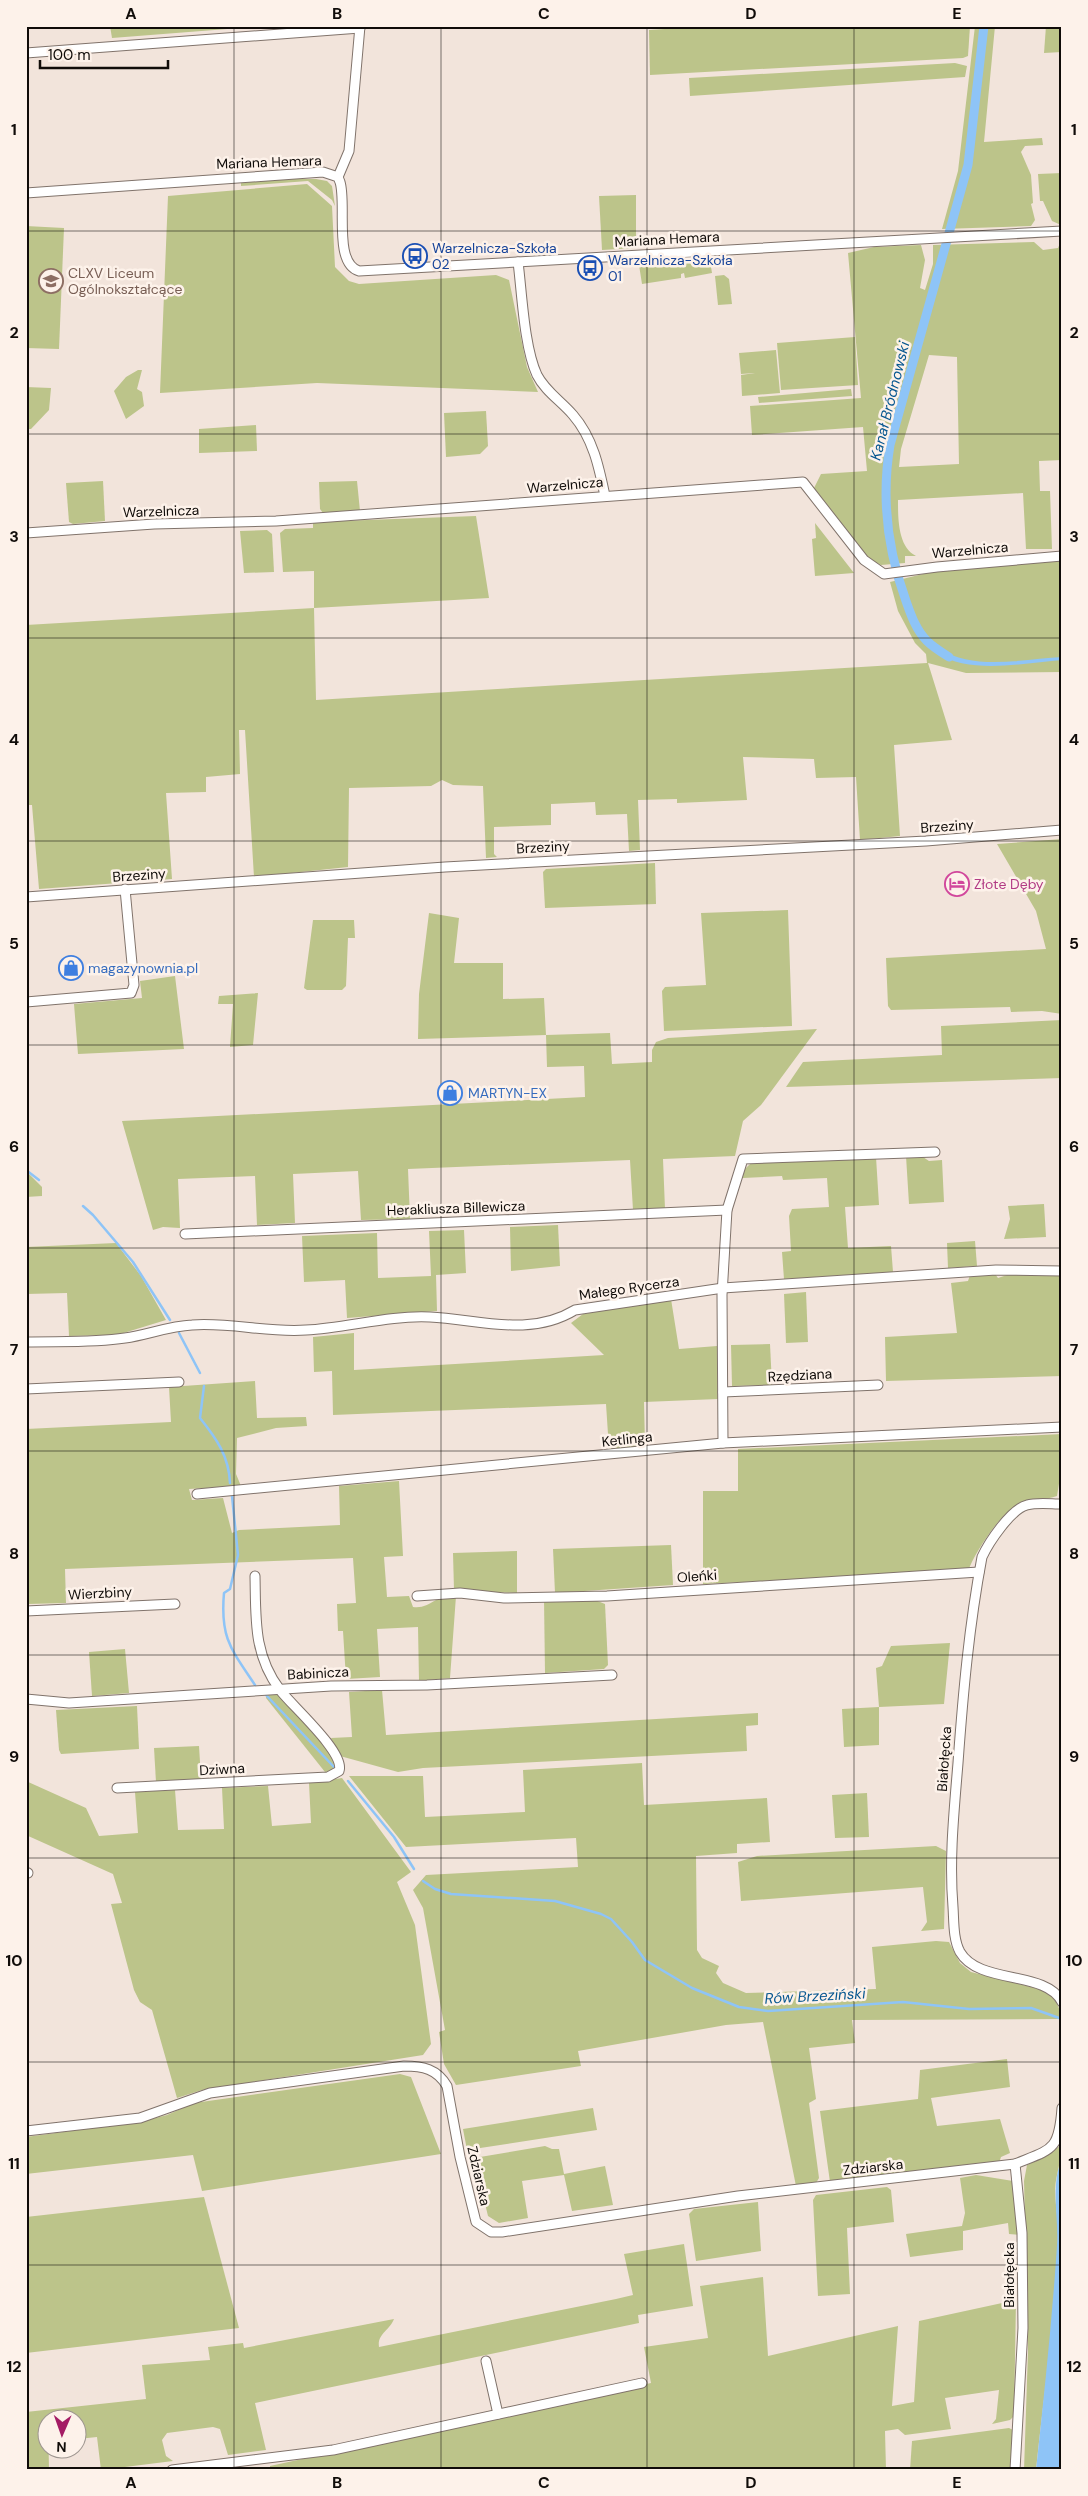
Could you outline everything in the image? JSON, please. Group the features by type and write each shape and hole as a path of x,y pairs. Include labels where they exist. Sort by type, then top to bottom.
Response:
{"street":[{"path":"26,53 360,27 349,151 338,177"},
{"name":"Mariana Hemara","path":"26,193 323,172 338,177 342,188 343,251 345,259 354,269 362,270 1062,231"},
{"path":"518,262 529,345 536,374 546,389 582,428 597,462 605,496"},
{"name":"Warzelnicza","path":"26,533 154,524 276,521 803,482 864,560 880,572 890,575 909,570 1062,556"},
{"name":"Brzeziny","path":"26,897 454,866 907,842 1062,830"},
{"path":"26,1002 131,993 134,985 125,889"},
{"path":"723,1443 723,1288 727,1210 743,1159 935,1152"},
{"name":"Herakliusza Billewicza","path":"185,1234 727,1210"},
{"name":"Małego Rycerza","path":"26,1342 107,1341 192,1325 290,1331 415,1317 454,1319 496,1326 512,1325 550,1320 575,1310 723,1288 996,1270 1062,1271"},
{"path":"26,1389 179,1382"},
{"name":"Rzędziana","path":"723,1392 878,1385"},
{"name":"Ketlinga","path":"197,1494 723,1443 1062,1428"},
{"name":"Białołęcka","path":"1062,1504 1029,1504 1021,1506 990,1541 982,1557 963,1686 951,1856 955,1934 959,1950 972,1965 1052,1990 1062,2002"},
{"name":"Oleńki","path":"417,1596 460,1593 504,1598 608,1596 979,1572"},
{"path":"255,1576 258,1649 279,1689"},
{"name":"Wierzbiny","path":"26,1611 175,1604"},
{"name":"Babinicza","path":"26,1699 69,1703 279,1689 382,1684 427,1685 612,1675"},
{"name":"Dziwna","path":"117,1788 328,1778 337,1774 340,1764 321,1735 279,1689"},
{"name":"Zdziarska","path":"26,2132 140,2118 210,2093 404,2066 422,2067 432,2070 442,2078 447,2086 460,2157 476,2222 482,2227 497,2232 738,2196 1014,2164"},
{"path":"1014,2164 1043,2152 1055,2144 1060,2129 1062,2108"},
{"name":"Białołęcka","path":"1014,2164 1022,2233 1023,2328 1015,2470"},
{"path":"486,2361 498,2414"},
{"path":"172,2470 328,2451 642,2383"}],"green space":[{"path":"110,26 264,26 112,38"},
{"path":"712,26 970,26 968,56 963,58 650,75 649,30"},
{"path":"975,26 995,26 984,142 1042,138 1043,145 1025,146 1021,152 1031,175 1033,203 1031,204 1035,220 1031,226 942,229 958,171"},
{"path":"1046,26 1062,26 1062,52 1044,53"},
{"path":"955,63 967,66 965,77 690,96 689,78"},
{"path":"1062,173 1061,225 1052,221 1043,201 1040,201 1038,174"},
{"path":"316,179 327,181 332,186 335,206 332,200 308,181 241,186 241,180"},
{"path":"307,184 332,206 335,267 349,281 359,284 496,275 509,280 527,367 538,392 317,383 160,393 168,196"},
{"path":"636,195 636,248 602,250 599,196"},
{"path":"26,226 64,228 59,349 26,348"},
{"path":"1061,241 1062,460 1039,461 1040,491 1050,491 1052,549 1026,549 1023,493 898,500 902,539 910,552 916,556 905,556 905,563 881,565 869,559 814,488 821,474 867,471 863,427 752,435 750,406 861,398 848,253 874,247 921,245 925,260 920,288 925,290 933,264 933,245 1034,242 1043,250 1058,248","holes":["929,355 957,357 959,464 899,467 901,449"]},
{"path":"710,261 712,273 685,278 684,273 681,274 681,278 642,284 639,265"},
{"path":"724,275 729,279 732,304 718,305 715,276"},
{"path":"855,337 858,385 781,390 777,343"},
{"path":"776,350 780,393 742,396 741,375 755,373 741,374 739,353"},
{"path":"138,370 142,370 137,389 142,392 144,406 126,419 114,391 126,377"},
{"path":"26,387 51,388 49,410 31,429 26,429"},
{"path":"851,389 852,396 759,403 758,397"},
{"path":"486,411 488,446 480,454 446,457 444,413"},
{"path":"256,425 257,451 199,453 199,429"},
{"path":"103,481 105,521 73,524 69,522 66,483"},
{"path":"357,481 360,511 323,513 320,509 319,482"},
{"path":"476,516 489,598 314,608 314,571 283,572 280,533 285,529 313,528 313,522"},
{"path":"815,523 854,573 815,576 812,539 816,538"},
{"path":"267,530 272,534 274,572 244,573 240,531"},
{"path":"1062,561 1062,672 966,673 928,663 952,740 894,745 900,836 860,840 856,777 816,778 814,759 743,757 747,800 677,803 677,799 638,800 640,850 629,851 627,814 596,815 595,802 551,804 551,825 494,827 494,854 497,857 486,858 483,786 453,785 442,780 431,786 349,788 348,867 254,877 245,730 239,730 240,774 206,777 206,792 166,793 172,879 39,889 32,805 26,805 26,625 314,608 316,700 927,663 926,654 915,643 898,611 890,582 952,567"},
{"path":"1062,839 1062,1014 1042,1011 1011,1012 1010,1007 891,1010 888,1006 886,958 1046,949 1036,911 997,844"},
{"path":"655,863 656,904 545,908 543,872 546,869"},
{"path":"788,910 792,1026 664,1031 662,991 665,987 706,985 701,913"},
{"path":"429,913 459,918 454,963 503,963 503,999 544,998 546,1035 418,1039 419,994"},
{"path":"313,920 354,920 355,938 348,938 346,986 342,990 307,990 304,988"},
{"path":"175,976 184,1049 78,1054 74,1004 142,998 140,981"},
{"path":"258,993 253,1045 230,1047 233,1004 218,1004 219,996"},
{"path":"1062,1020 1062,1078 786,1087 803,1062 942,1055 941,1026"},
{"path":"817,1029 761,1105 743,1121 735,1156 663,1159 665,1209 633,1210 630,1160 408,1169 410,1219 361,1220 358,1171 293,1174 295,1223 257,1225 255,1176 178,1179 180,1228 163,1227 153,1230 122,1121 585,1097 584,1066 547,1067 546,1035 610,1033 612,1064 652,1062 652,1050 656,1042 668,1038"},
{"path":"920,1155 929,1161 942,1160 944,1202 909,1204 906,1156"},
{"path":"876,1157 879,1205 845,1207 848,1248 891,1246 893,1272 784,1279 782,1252 791,1251 789,1216 792,1209 829,1207 827,1178 783,1180 782,1176 743,1178 748,1165 753,1162"},
{"path":"26,1171 42,1187 42,1196 26,1197"},
{"path":"1044,1204 1046,1237 1004,1239 1010,1219 1008,1206"},
{"path":"558,1225 560,1266 511,1271 510,1227"},
{"path":"464,1230 466,1273 436,1275 437,1311 347,1318 345,1280 304,1282 302,1236 377,1233 378,1278 431,1276 429,1231"},
{"path":"975,1241 977,1266 948,1268 947,1243"},
{"path":"116,1243 141,1276 166,1320 117,1335 69,1336 67,1293 26,1294 26,1247"},
{"path":"995,1274 998,1278 1010,1274 1062,1276 1062,1376 886,1381 885,1337 957,1333 951,1283 968,1281 970,1275"},
{"path":"806,1292 808,1342 786,1343 784,1294"},
{"path":"671,1299 679,1349 717,1346 718,1399 644,1402 645,1446 609,1449 606,1404 333,1415 332,1371 314,1372 313,1337 354,1333 354,1370 604,1355 571,1323 583,1314"},
{"path":"770,1344 772,1385 732,1386 731,1345"},
{"path":"255,1381 257,1418 306,1417 307,1426 276,1428 237,1438 236,1474 241,1486 189,1489 192,1500 223,1498 232,1533 239,1530 340,1525 339,1486 399,1481 403,1556 384,1557 387,1597 409,1596 413,1607 416,1607 425,1606 440,1598 456,1596 450,1678 419,1681 418,1627 377,1629 380,1677 346,1679 343,1631 338,1631 337,1604 356,1603 353,1558 65,1569 66,1603 28,1604 26,1570 26,1429 171,1422 169,1387"},
{"path":"1062,1434 1062,1465 1057,1496 1031,1500 1015,1506 999,1521 983,1542 968,1571 703,1584 703,1491 738,1491 738,1449"},
{"path":"671,1545 673,1585 555,1593 553,1549"},
{"path":"517,1551 517,1593 454,1590 453,1553"},
{"path":"544,1599 595,1600 605,1604 608,1665 604,1669 545,1673"},
{"path":"950,1643 944,1704 879,1707 876,1668 882,1666 891,1646"},
{"path":"125,1649 129,1693 92,1696 89,1652"},
{"path":"277,1690 331,1754 335,1763 334,1771 325,1772 266,1698 267,1692"},
{"path":"382,1690 386,1735 758,1713 758,1725 746,1726 747,1751 423,1768 398,1772 340,1756 331,1738 352,1737 349,1692"},
{"path":"137,1706 139,1749 61,1754 59,1750 56,1710"},
{"path":"879,1707 879,1745 844,1747 842,1709"},
{"path":"199,1746 201,1779 156,1782 154,1748"},
{"path":"642,1763 644,1805 767,1798 770,1842 737,1844 737,1853 696,1856 697,1950 702,1958 719,1966 716,1973 723,1983 746,1993 876,1989 872,1947 936,1941 949,1942 960,1963 971,1972 1047,1992 1058,2006 1061,2019 852,2020 855,2043 809,2048 816,2099 809,2103 819,2178 816,2183 796,2186 763,2022 726,2025 578,2051 581,2066 456,2085 444,2064 439,2032 445,2030 423,1908 413,1890 426,1875 578,1867 576,1838 406,1847 349,1776 423,1776 425,1817 525,1812 523,1770"},
{"path":"342,1778 411,1872 397,1882 415,1925 431,2044 423,2055 202,2090 177,2098 152,2010 140,2002 134,1990 111,1904 122,1903 113,1874 26,1835 26,1781 86,1808 99,1836 138,1833 135,1792 175,1790 178,1830 224,1829 222,1788 268,1786 272,1826 311,1823 309,1783"},
{"path":"867,1793 869,1837 835,1838 832,1795"},
{"path":"936,1846 946,1851 944,1929 921,1931 927,1922 923,1887 741,1901 738,1862 757,1856"},
{"path":"1007,2059 1010,2087 931,2098 937,2126 1000,2119 1010,2153 1001,2157 999,2163 830,2182 820,2111 918,2099 920,2070"},
{"path":"400,2074 411,2077 441,2154 202,2191 193,2155 26,2174 26,2137 144,2121 167,2115 194,2103"},
{"path":"593,2108 597,2130 467,2150 463,2129"},
{"path":"1062,2144 1055,2189 1058,2231 1050,2350 1036,2470 1024,2470 1028,2351 1024,2181 1027,2165 1050,2154"},
{"path":"545,2146 559,2149 564,2174 605,2166 613,2205 572,2211 564,2175 522,2181 528,2218 499,2223 488,2216 474,2158"},
{"path":"976,2175 1013,2181 1020,2235 1009,2234 1008,2223 963,2231 963,2250 910,2257 906,2234 962,2226 965,2213 960,2178"},
{"path":"887,2187 891,2190 894,2222 847,2228 850,2294 818,2296 813,2200 816,2195"},
{"path":"204,2197 239,2328 26,2353 26,2217"},
{"path":"758,2202 761,2251 696,2261 689,2214 694,2209"},
{"path":"684,2244 693,2306 638,2315 639,2323 255,2403 266,2450 228,2455 220,2429 213,2427 167,2433 162,2440 166,2456 173,2461 101,2470 97,2437 88,2438 88,2408 63,2408 146,2399 142,2365 210,2360 208,2347 243,2343 244,2348 394,2319 382,2335 379,2347 633,2295 624,2254"},
{"path":"763,2277 768,2356 898,2326 892,2406 914,2402 919,2321 1016,2300 1014,2416 1010,2420 992,2424 996,2419 999,2390 945,2398 951,2429 905,2435 898,2429 885,2431 886,2470 270,2470 270,2466 651,2383 644,2347 708,2338 700,2286"},
{"path":"38,2411 38,2458 49,2458 49,2470 26,2470 26,2412"},
{"path":"1009,2428 1013,2430 1011,2470 910,2470 912,2441"}],"water":[{"path":"940,649 953,656 983,662 1062,657 1062,660 1015,665 981,666 950,660 937,653"},
{"path":"1062,2159 1062,2470 1036,2470 1057,2246 1056,2180"}],"waterway":[{"name":"Kanał Bródnowski","path":"949,657 923,637 914,622 899,582 890,543 888,524 886,504 887,465 890,445 968,165 984,26"},
{"name":"Rów Brzeziński","path":"26,1170 39,1180"},
{"name":"Rów Brzeziński","path":"83,1206 133,1262 170,1320"},
{"name":"Rów Brzeziński","path":"179,1333 200,1373"},
{"name":"Rów Brzeziński","path":"204,1386 200,1418 221,1448 227,1464 230,1483"},
{"name":"Rów Brzeziński","path":"232,1496 238,1555 230,1589 224,1593 224,1621 229,1642 239,1662 255,1685"},
{"name":"Rów Brzeziński","path":"266,1695 334,1767"},
{"name":"Rów Brzeziński","path":"348,1781 394,1837 414,1869"},
{"name":"Rów Brzeziński","path":"423,1881 435,1889 451,1894 555,1901 601,1914 611,1919 645,1960 692,1988 739,2007 768,2011 903,2002 969,2009 1031,2008 1062,2019"}],"place":[{"name":"Warzelnicza-Szkoła 02","path":"415,256"},
{"name":"Warzelnicza-Szkoła 01","path":"590,268"},
{"name":"CLXV Liceum Ogólnokształcące","path":"51,281"},
{"name":"Złote Dęby","path":"957,884"},
{"name":"magazynownia.pl","path":"71,968"},
{"name":"MARTYN-EX","path":"450,1093"}]}
